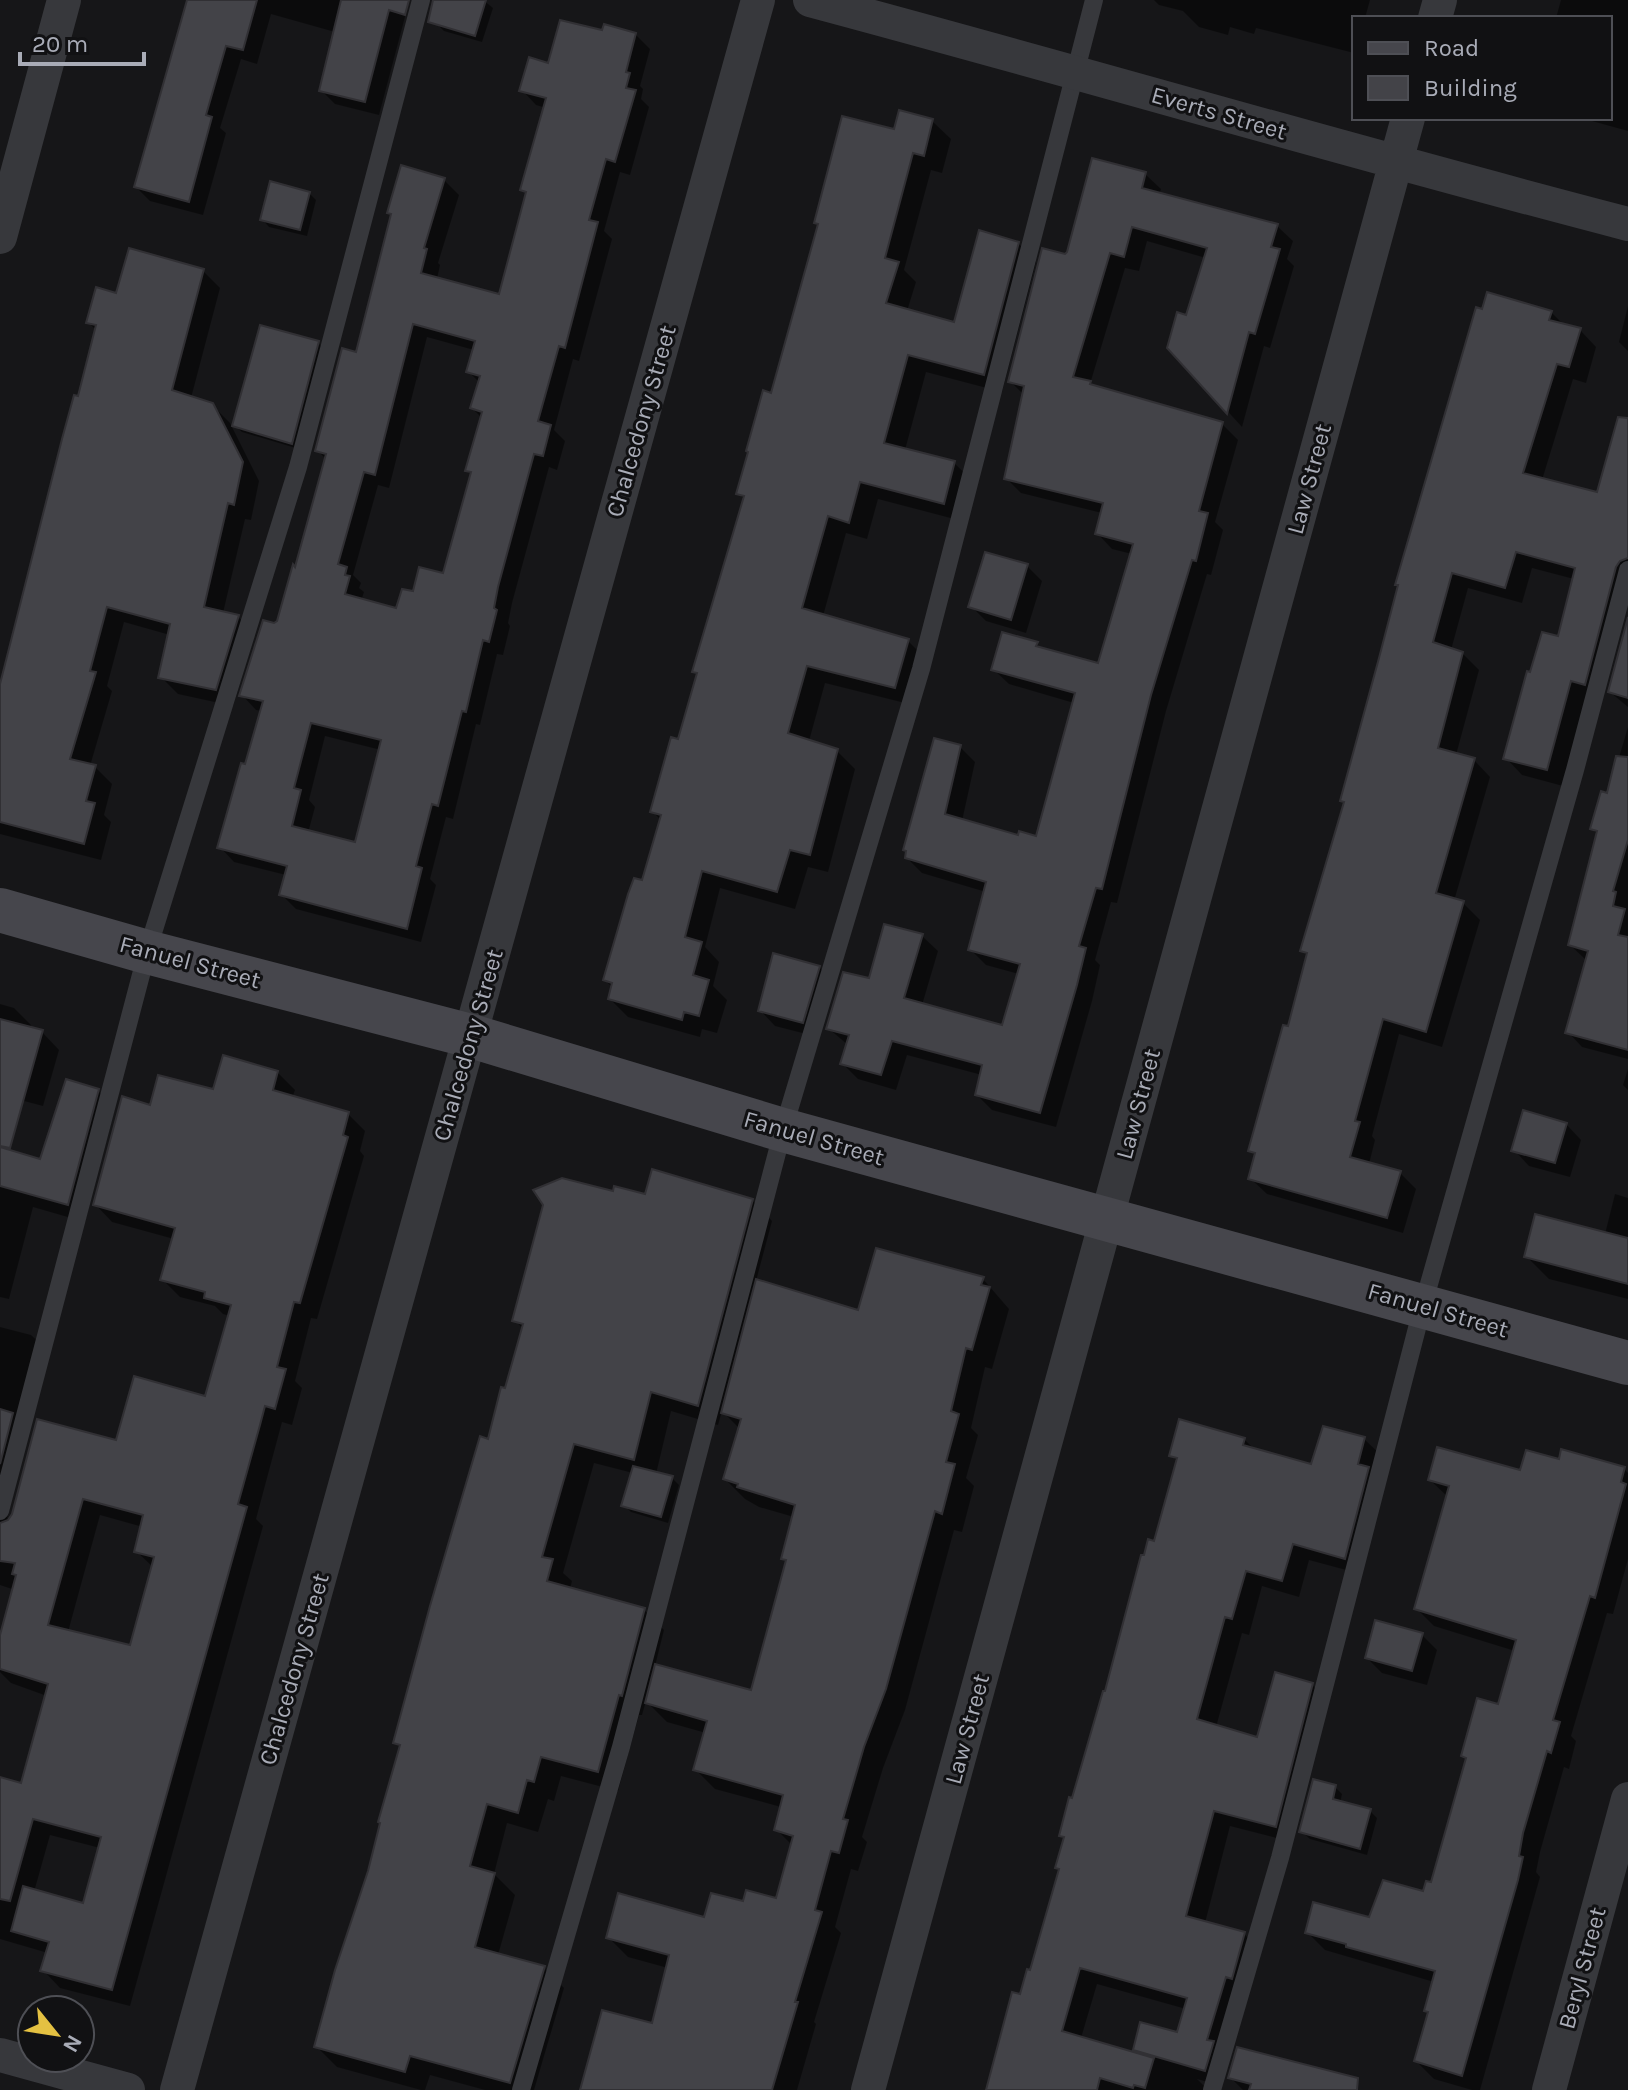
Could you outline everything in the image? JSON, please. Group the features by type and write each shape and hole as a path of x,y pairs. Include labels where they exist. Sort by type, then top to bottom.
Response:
{"street":[{"path":"0,237 64,0"},
{"name":"Chalcedony Street","path":"177,2090 758,0"},
{"name":"Everts Street","path":"810,0 1074,71 1396,164 1628,224"},
{"name":"Law Street","path":"868,2090 1407,120"},
{"name":"Fanuel Street","path":"0,910 147,952 471,1036 783,1130 1628,1363"},
{"name":"Beryl Street","path":"1549,2090 1628,1799"},
{"path":"0,2055 128,2090"}],"lane":[{"path":"0,1511 147,952 298,467 421,0"},
{"path":"521,2090 621,1747 783,1130 921,669 1094,0"},
{"path":"1212,2090 1280,1858 1423,1305 1575,770 1628,570"}],"building":[{"path":"187,0 257,0 243,50 226,46 206,115 212,117 189,202 134,187"},
{"path":"341,0 409,0 405,15 389,10 365,102 319,91"},
{"path":"433,0 486,0 475,36 428,22"},
{"path":"560,20 602,30 604,24 636,33 626,72 630,73 626,88 636,90 615,162 606,159 589,220 598,222 565,348 559,346 538,421 551,425 543,456 534,454 498,587 494,608 497,610 489,642 483,640 466,712 462,711 438,806 432,804 416,866 422,868 407,929 279,895 287,866 217,848 241,763 245,764 263,701 239,696 263,620 277,621 293,564 295,567 326,454 315,451 342,348 356,352 401,165 445,178 424,248 427,249 421,273 499,294 526,192 520,190 546,98 519,91 529,57 548,63","holes":["413,324 475,341 466,372 480,376 470,408 482,412 465,471 471,472 443,573 419,567 413,591 402,589 396,608 345,594 350,576 345,575 347,567 338,564 364,472 375,475","311,723 381,740 355,842 292,826 301,790 294,788"]},
{"path":"899,110 933,119 924,156 913,153 885,258 899,262 886,303 954,322 979,230 1019,242 984,375 908,355 884,443 955,461 944,504 860,482 849,523 828,516 802,608 909,639 895,688 807,666 788,733 838,749 810,855 790,850 777,892 702,871 685,937 702,942 693,975 709,980 699,1016 684,1012 682,1020 608,999 612,983 603,980 628,894 634,878 642,880 661,815 650,812 671,737 678,739 697,673 692,672 744,496 736,494 746,451 763,390 771,393 818,224 814,223 842,116 894,129"},
{"path":"1092,158 1146,172 1142,188 1278,224 1271,247 1280,249 1255,334 1249,332 1227,414 1167,348 1177,312 1186,315 1207,248 1132,227 1124,257 1110,253 1073,377 1223,422 1199,511 1208,513 1196,561 1192,560 1151,695 1102,889 1096,888 1079,946 1086,948 1040,1113 975,1095 982,1065 892,1041 881,1075 840,1064 849,1035 826,1029 843,972 869,978 884,924 923,934 904,998 1002,1025 1020,964 968,950 986,882 905,858 906,851 903,850 934,738 961,745 945,814 1018,835 1019,831 1036,836 1075,693 991,670 1002,632 1038,642 1036,646 1098,663 1133,544 1095,534 1103,503 1004,479 1024,386 1008,382 1042,248 1067,252"},
{"path":"270,181 310,192 300,230 260,220"},
{"path":"129,248 204,269 172,390 213,403 243,462 234,505 228,503 204,607 239,615 216,690 158,678 170,624 107,607 90,671 96,672 70,759 96,765 86,801 95,803 84,844 0,822 0,684 62,439 74,395 78,396 96,325 86,323 96,287 116,293"},
{"path":"1487,292 1552,311 1549,320 1581,328 1569,367 1557,364 1523,473 1597,492 1618,417 1628,418 1628,558 1616,567 1585,685 1571,681 1547,770 1503,759 1527,671 1530,672 1542,632 1558,636 1575,568 1516,552 1505,588 1452,573 1433,642 1463,652 1438,748 1475,758 1436,893 1464,901 1426,1032 1383,1019 1355,1121 1360,1122 1350,1157 1401,1171 1387,1218 1248,1179 1255,1153 1248,1151 1283,1025 1288,1026 1307,953 1300,951 1344,802 1340,801 1398,585 1395,585 1476,307 1482,309"},
{"path":"260,325 319,341 292,444 232,426"},
{"path":"985,552 1028,564 1011,620 968,607"},
{"path":"1628,617 1628,698 1608,692"},
{"path":"1616,756 1628,757 1628,840 1613,891 1616,892 1613,906 1625,909 1618,935 1628,937 1628,1050 1565,1033 1588,951 1568,945 1597,831 1590,829 1601,791 1607,793"},
{"path":"773,953 820,966 803,1023 758,1011"},
{"path":"0,1019 43,1030 10,1148 0,1146"},
{"path":"223,1055 278,1071 273,1090 349,1112 343,1135 348,1137 300,1303 294,1302 277,1367 286,1369 275,1409 265,1406 238,1504 247,1507 112,1990 40,1971 49,1942 11,1931 23,1886 83,1903 101,1837 33,1819 10,1901 0,1899 0,1777 21,1783 48,1684 0,1669 0,1635 16,1575 12,1574 15,1563 0,1561 0,1523 12,1514 37,1419 116,1440 134,1376 205,1396 231,1305 204,1298 205,1292 160,1280 175,1228 93,1205 122,1096 150,1105 158,1075 213,1089","holes":["83,1499 143,1515 134,1552 154,1557 130,1645 48,1625"]},
{"path":"66,1079 99,1089 68,1205 0,1186 0,1147 40,1159"},
{"path":"1523,1110 1567,1123 1555,1163 1511,1151"},
{"path":"652,1169 753,1199 698,1406 651,1392 634,1460 574,1444 542,1557 553,1559 547,1581 645,1608 598,1772 541,1757 534,1782 527,1780 518,1813 487,1804 470,1866 495,1873 475,1947 545,1966 510,2083 410,2056 405,2072 314,2047 335,1970 368,1871 400,1745 393,1743 430,1606 480,1436 488,1439 501,1387 505,1388 523,1324 512,1321 543,1205 533,1190 562,1178 613,1191 614,1186 645,1194"},
{"path":"1535,1214 1628,1238 1628,1284 1524,1257"},
{"path":"876,1248 984,1277 981,1285 990,1287 972,1350 966,1348 951,1411 959,1414 946,1462 955,1464 942,1514 935,1511 886,1689 864,1747 843,1819 848,1820 839,1853 831,1851 815,1910 822,1912 772,2090 580,2090 602,2010 652,2023 669,1955 606,1938 618,1893 704,1917 711,1893 743,1901 746,1890 776,1898 793,1836 774,1830 783,1795 693,1770 707,1721 645,1703 655,1664 751,1690 786,1560 781,1559 795,1505 737,1487 738,1484 723,1479 741,1419 721,1413 756,1279 858,1310"},
{"path":"0,1409 13,1413 0,1464"},
{"path":"1179,1419 1245,1438 1243,1445 1311,1464 1323,1426 1365,1437 1358,1464 1369,1467 1345,1559 1293,1544 1282,1581 1246,1571 1232,1619 1225,1617 1197,1719 1257,1737 1275,1672 1313,1683 1276,1827 1214,1811 1186,1916 1245,1932 1232,1979 1226,1977 1207,2040 1214,2041 1205,2071 1133,2050 1140,2022 1177,2032 1187,1998 1080,1968 1062,2031 1154,2058 1145,2088 1134,2085 1133,2088 1100,2078 1097,2090 986,2090 1012,1992 1020,1994 1027,1969 1030,1970 1059,1869 1055,1868 1064,1837 1059,1836 1069,1797 1072,1798 1105,1691 1141,1555 1144,1555 1148,1539 1154,1541 1177,1458 1169,1456"},
{"path":"1437,1447 1520,1470 1526,1450 1559,1459 1561,1449 1625,1467 1621,1482 1626,1484 1595,1598 1590,1596 1553,1720 1560,1722 1551,1753 1547,1751 1523,1833 1519,1856 1523,1857 1518,1880 1462,2076 1414,2061 1428,2012 1424,2011 1435,1971 1305,1933 1313,1902 1369,1917 1383,1880 1423,1891 1426,1881 1431,1882 1466,1758 1461,1756 1477,1698 1498,1704 1516,1640 1414,1609 1449,1486 1428,1480"},
{"path":"633,1466 673,1476 661,1517 621,1506"},
{"path":"1375,1620 1423,1633 1412,1671 1365,1658"},
{"path":"1313,1779 1336,1785 1333,1799 1371,1809 1360,1849 1299,1832"},
{"path":"1237,2047 1358,2078 1357,2090 1249,2090 1251,2084 1228,2078"}]}
